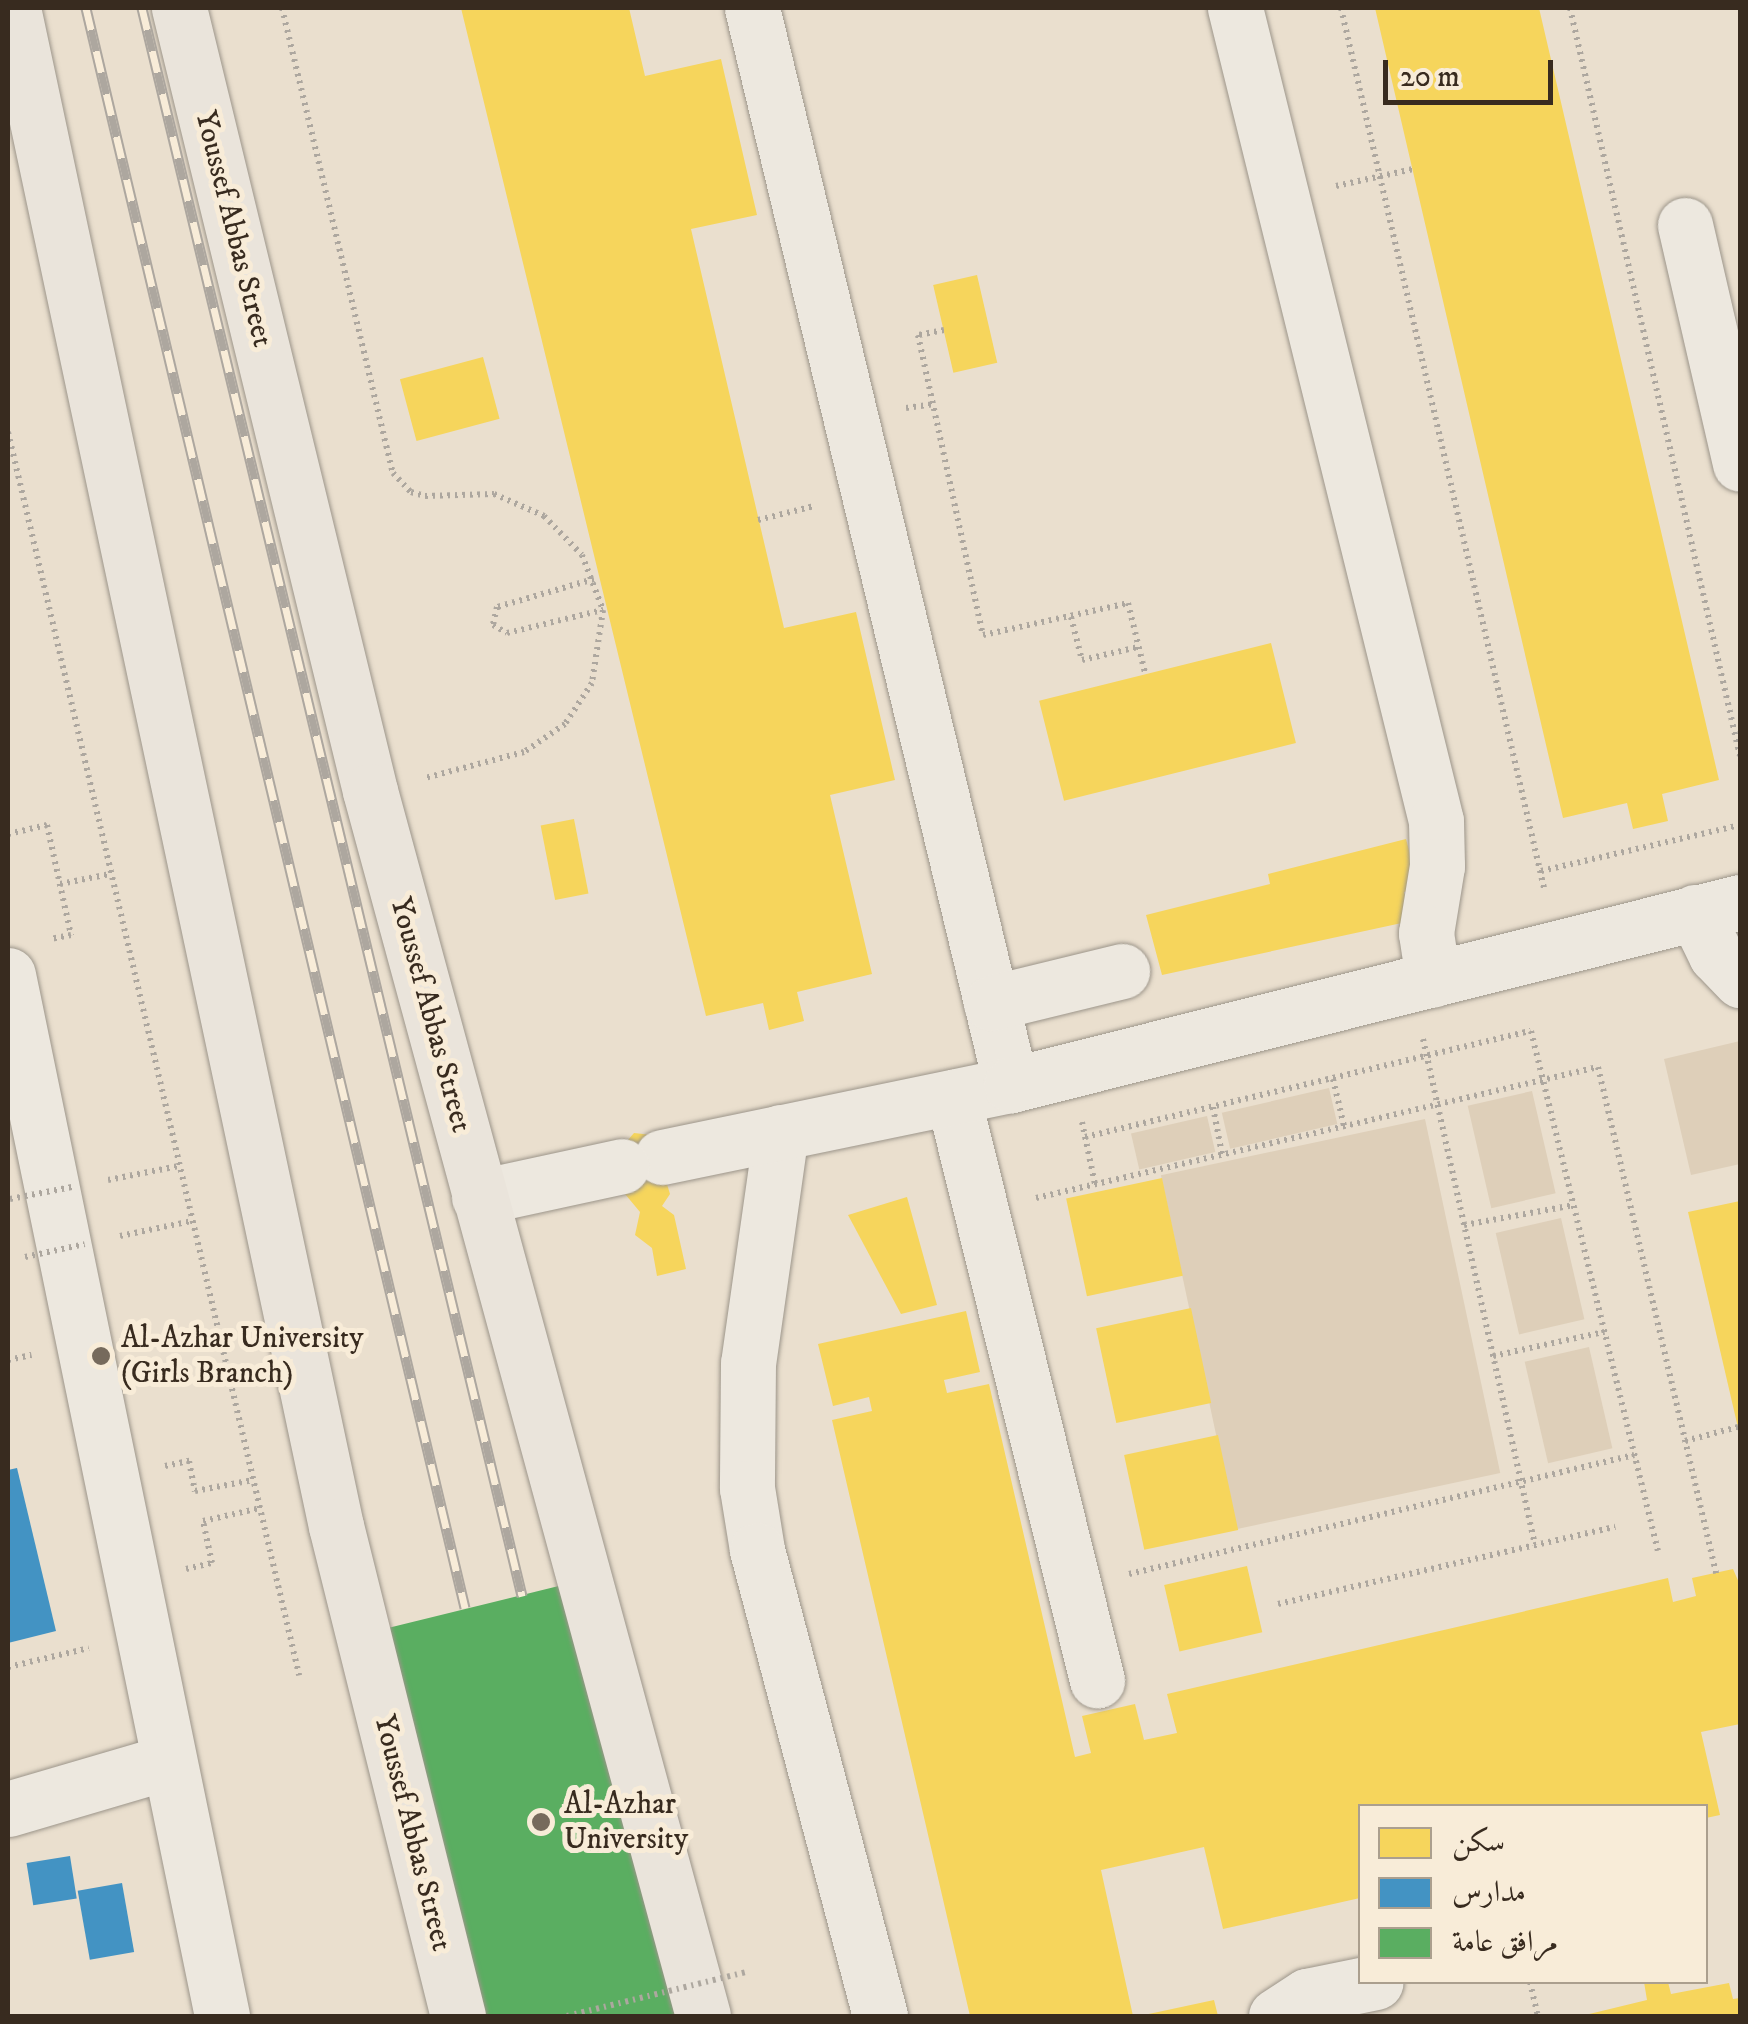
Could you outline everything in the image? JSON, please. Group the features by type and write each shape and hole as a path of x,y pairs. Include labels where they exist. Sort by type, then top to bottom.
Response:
{"main road":[{"name":"Youssef Abbas Street","path":"14,8 336,1526 458,2016"},
{"name":"Youssef Abbas Street","path":"179,8 370,791 703,2016"}],"lane":[{"path":"752,8 1011,1085"},
{"path":"1235,8 1436,821 1438,866 1422,981"},
{"path":"1685,225 1740,464"},
{"path":"479,1198 1011,1085 1718,907 1716,954 1740,980"},
{"path":"22,959 141,1635 222,2016"},
{"path":"991,1004 1122,971"},
{"path":"953,1097 1097,1680"},
{"path":"781,1132 748,1363 747,1488 757,1550 880,2016"},
{"path":"8,1809 168,1762"},
{"path":"1276,2016 1307,1996 1366,1984"}],"path":[{"path":"282,8 393,474 411,492 425,496 494,494 520,502 565,534 594,579 602,610 592,683 546,740 488,764 370,791"},
{"path":"1342,8 1541,871 1740,825"},
{"path":"1570,8 1740,756"},
{"path":"1335,186 1413,168"},
{"path":"944,330 918,336 983,635 1128,603 1145,673"},
{"path":"8,432 298,1675"},
{"path":"594,579 497,608 493,625 508,633 602,610"},
{"path":"1072,617 1082,660 1138,647"},
{"path":"8,834 47,825 71,934 22,959"},
{"path":"60,884 110,874"},
{"path":"1422,981 1427,1056 1535,1545"},
{"path":"1085,1136 1531,1032 1658,1550"},
{"path":"1035,1198 1598,1067 1716,1573"},
{"path":"1333,1078 1344,1126"},
{"path":"1213,1107 1222,1154"},
{"path":"150,1172 179,1166"},
{"path":"10,1199 72,1186"},
{"path":"1464,1225 1574,1205"},
{"path":"162,1227 192,1221"},
{"path":"24,1256 86,1244"},
{"path":"1493,1356 1604,1332"},
{"path":"1685,1442 1738,1428"},
{"path":"1074,1586 1634,1455"},
{"path":"226,1485 253,1480"},
{"path":"131,1582 212,1563 203,1521 260,1508"},
{"path":"1278,1604 1615,1527"},
{"path":"8,1667 141,1635"},
{"path":"567,2016 746,1972"},
{"path":"1530,1984 1538,2016"}],"shaded area":[{"path":"1740,1041 1740,1164 1691,1175 1664,1059"},
{"path":"1329,1088 1337,1124 1230,1149 1222,1113"},
{"path":"1532,1091 1556,1193 1491,1208 1468,1106"},
{"path":"1207,1116 1215,1152 1139,1170 1131,1134"},
{"path":"1425,1119 1500,1473 1236,1529 1161,1175"},
{"path":"1561,1218 1584,1319 1519,1334 1496,1233"},
{"path":"1589,1347 1612,1448 1548,1463 1525,1362"}],"building: سكن":[{"path":"461,8 629,8 645,76 721,59 757,215 691,229 784,628 856,612 895,780 830,795 872,974 797,992 804,1021 769,1030 763,1003 706,1016"},
{"path":"1375,8 1539,8 1719,780 1662,794 1668,821 1633,829 1627,803 1563,818"},
{"path":"977,275 997,363 953,373 933,285"},
{"path":"483,357 500,419 416,441 400,379"},
{"path":"1271,643 1296,743 1064,801 1039,701"},
{"path":"574,819 589,894 555,900 541,825"},
{"path":"1406,839 1419,889 1404,892 1411,921 1162,975 1146,915 1270,884 1268,874"},
{"path":"634,1133 652,1135 670,1194 662,1206 674,1215 686,1269 657,1276 652,1248 635,1235 640,1212 625,1194 621,1148"},
{"path":"1162,1178 1183,1276 1087,1296 1066,1198"},
{"path":"907,1197 937,1305 901,1314 848,1215"},
{"path":"1740,1201 1740,1432 1739,1432 1688,1212"},
{"path":"1191,1308 1211,1403 1116,1423 1096,1328"},
{"path":"966,1311 980,1372 944,1380 947,1393 989,1384 1075,1757 1091,1753 1082,1716 1135,1704 1144,1740 1177,1733 1167,1694 1668,1578 1673,1602 1696,1596 1692,1578 1733,1569 1740,1585 1740,1724 1701,1732 1720,1815 1708,1818 1708,1804 1358,1804 1358,1898 1223,1929 1204,1847 1101,1870 1133,2016 970,2016 832,1420 872,1411 869,1397 833,1406 818,1344"},
{"path":"1218,1435 1238,1530 1144,1550 1124,1455"},
{"path":"1247,1566 1262,1632 1179,1651 1164,1585"},
{"path":"1729,1983 1733,1999 1740,1998 1740,2016 1581,2016 1647,2000 1644,1984 1668,1984 1671,1994"},
{"path":"1214,2000 1218,2016 1144,2016 1144,2015"}],"building: مدارس":[{"path":"17,1468 56,1631 8,1643 8,1470"},
{"path":"70,1856 77,1898 33,1905 27,1863"},
{"path":"122,1883 134,1952 90,1960 78,1891"}],"building: مرافق عامة":[{"name":"Al-Azhar University","path":"583,1580 699,2016 483,2016 388,1628"}],"railway":[{"path":"86,8 465,1608"},
{"path":"142,8 522,1596"}],"place":[{"name":"Al-Azhar University (Girls Branch)","path":"101,1356"},
{"name":"Al-Azhar University","path":"541,1822"}]}
